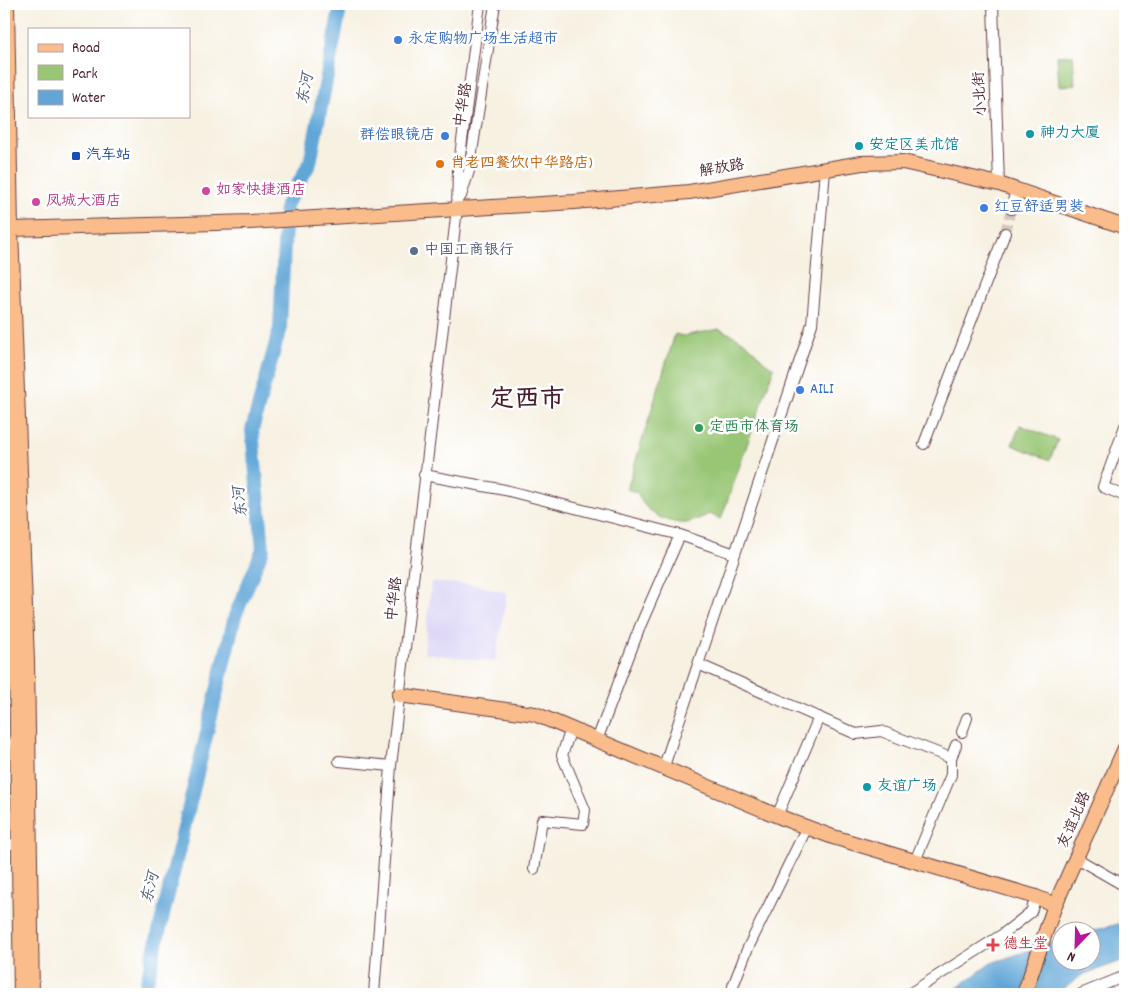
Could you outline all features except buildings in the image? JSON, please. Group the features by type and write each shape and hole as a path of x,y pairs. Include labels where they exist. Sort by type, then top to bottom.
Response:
{"main road":[{"path":"7,4 8,229 27,661 32,994"},
{"name":"解放路","path":"8,229 250,222 689,192 794,172 824,170 862,163 903,162 999,184 1125,227"},
{"path":"4,330 10,744 19,844 21,994"},
{"path":"399,695 523,710 807,827 1036,897 1055,905"},
{"name":"友谊北路","path":"1024,994 1055,905 1125,748"}],"street":[{"name":"中华路","path":"374,994 391,766 457,209 458,171 480,4"},
{"name":"中华路","path":"457,209 469,171 494,4"},
{"name":"小北街","path":"993,4 999,184"},
{"path":"663,769 812,324 824,170"},
{"path":"1011,209 1016,190"},
{"path":"924,444 1005,233"},
{"path":"1125,426 1103,488 1125,496"},
{"path":"424,475 505,490 680,535 735,554"},
{"path":"596,740 680,535"},
{"path":"698,664 856,734 881,731 951,758"},
{"path":"777,816 818,717"},
{"path":"962,732 967,718"},
{"path":"534,869 542,820 584,824 585,810 562,755 571,729"},
{"path":"914,861 951,775 951,758 956,745"},
{"path":"339,761 391,766"},
{"path":"733,994 732,986 747,950 807,827"},
{"path":"4,844 19,844"},
{"path":"1076,858 1125,886"},
{"path":"909,994 1003,934 1031,912 1036,897"},
{"path":"1081,994 1125,976"}],"shaded area":[{"path":"431,582 477,585 507,593 495,662 424,653"}],"green space":[{"path":"1073,55 1075,85 1059,86 1057,56"},
{"name":"定西市体育场","path":"719,329 743,341 765,363 774,368 721,519 709,514 695,521 679,523 657,516 645,506 638,493 627,489 675,334 683,336"},
{"path":"1020,425 1058,440 1050,460 1012,445"}],"water":[{"path":"1125,922 1125,960 1102,968 1102,928"},
{"path":"1052,943 1052,970 1096,970 1082,975 1057,994 949,994 991,963"}],"waterway":[{"name":"东河","path":"144,994 235,616 263,549 252,430 280,328 286,205 310,163 341,4"}],"tunnel":[{"path":"1005,233 1011,209"}],"place":[{"name":"永定购物广场生活超市","path":"398,40"},
{"name":"神力大厦","path":"1030,134"},
{"name":"群偿眼镜店","path":"445,136"},
{"name":"安定区美术馆","path":"859,146"},
{"name":"汽车站","path":"76,156"},
{"name":"肖老四餐饮(中华路店)","path":"440,164"},
{"name":"如家快捷酒店","path":"206,191"},
{"name":"凤城大酒店","path":"36,202"},
{"name":"红豆舒适男装","path":"984,208"},
{"name":"中国工商银行","path":"414,251"},
{"name":"AILI","path":"800,390"},
{"name":"定西市体育场","path":"699,428"},
{"name":"友谊广场","path":"867,787"},
{"name":"德生堂","path":"993,945"}],"district":[{"name":"定西市","path":"527,401"}]}
